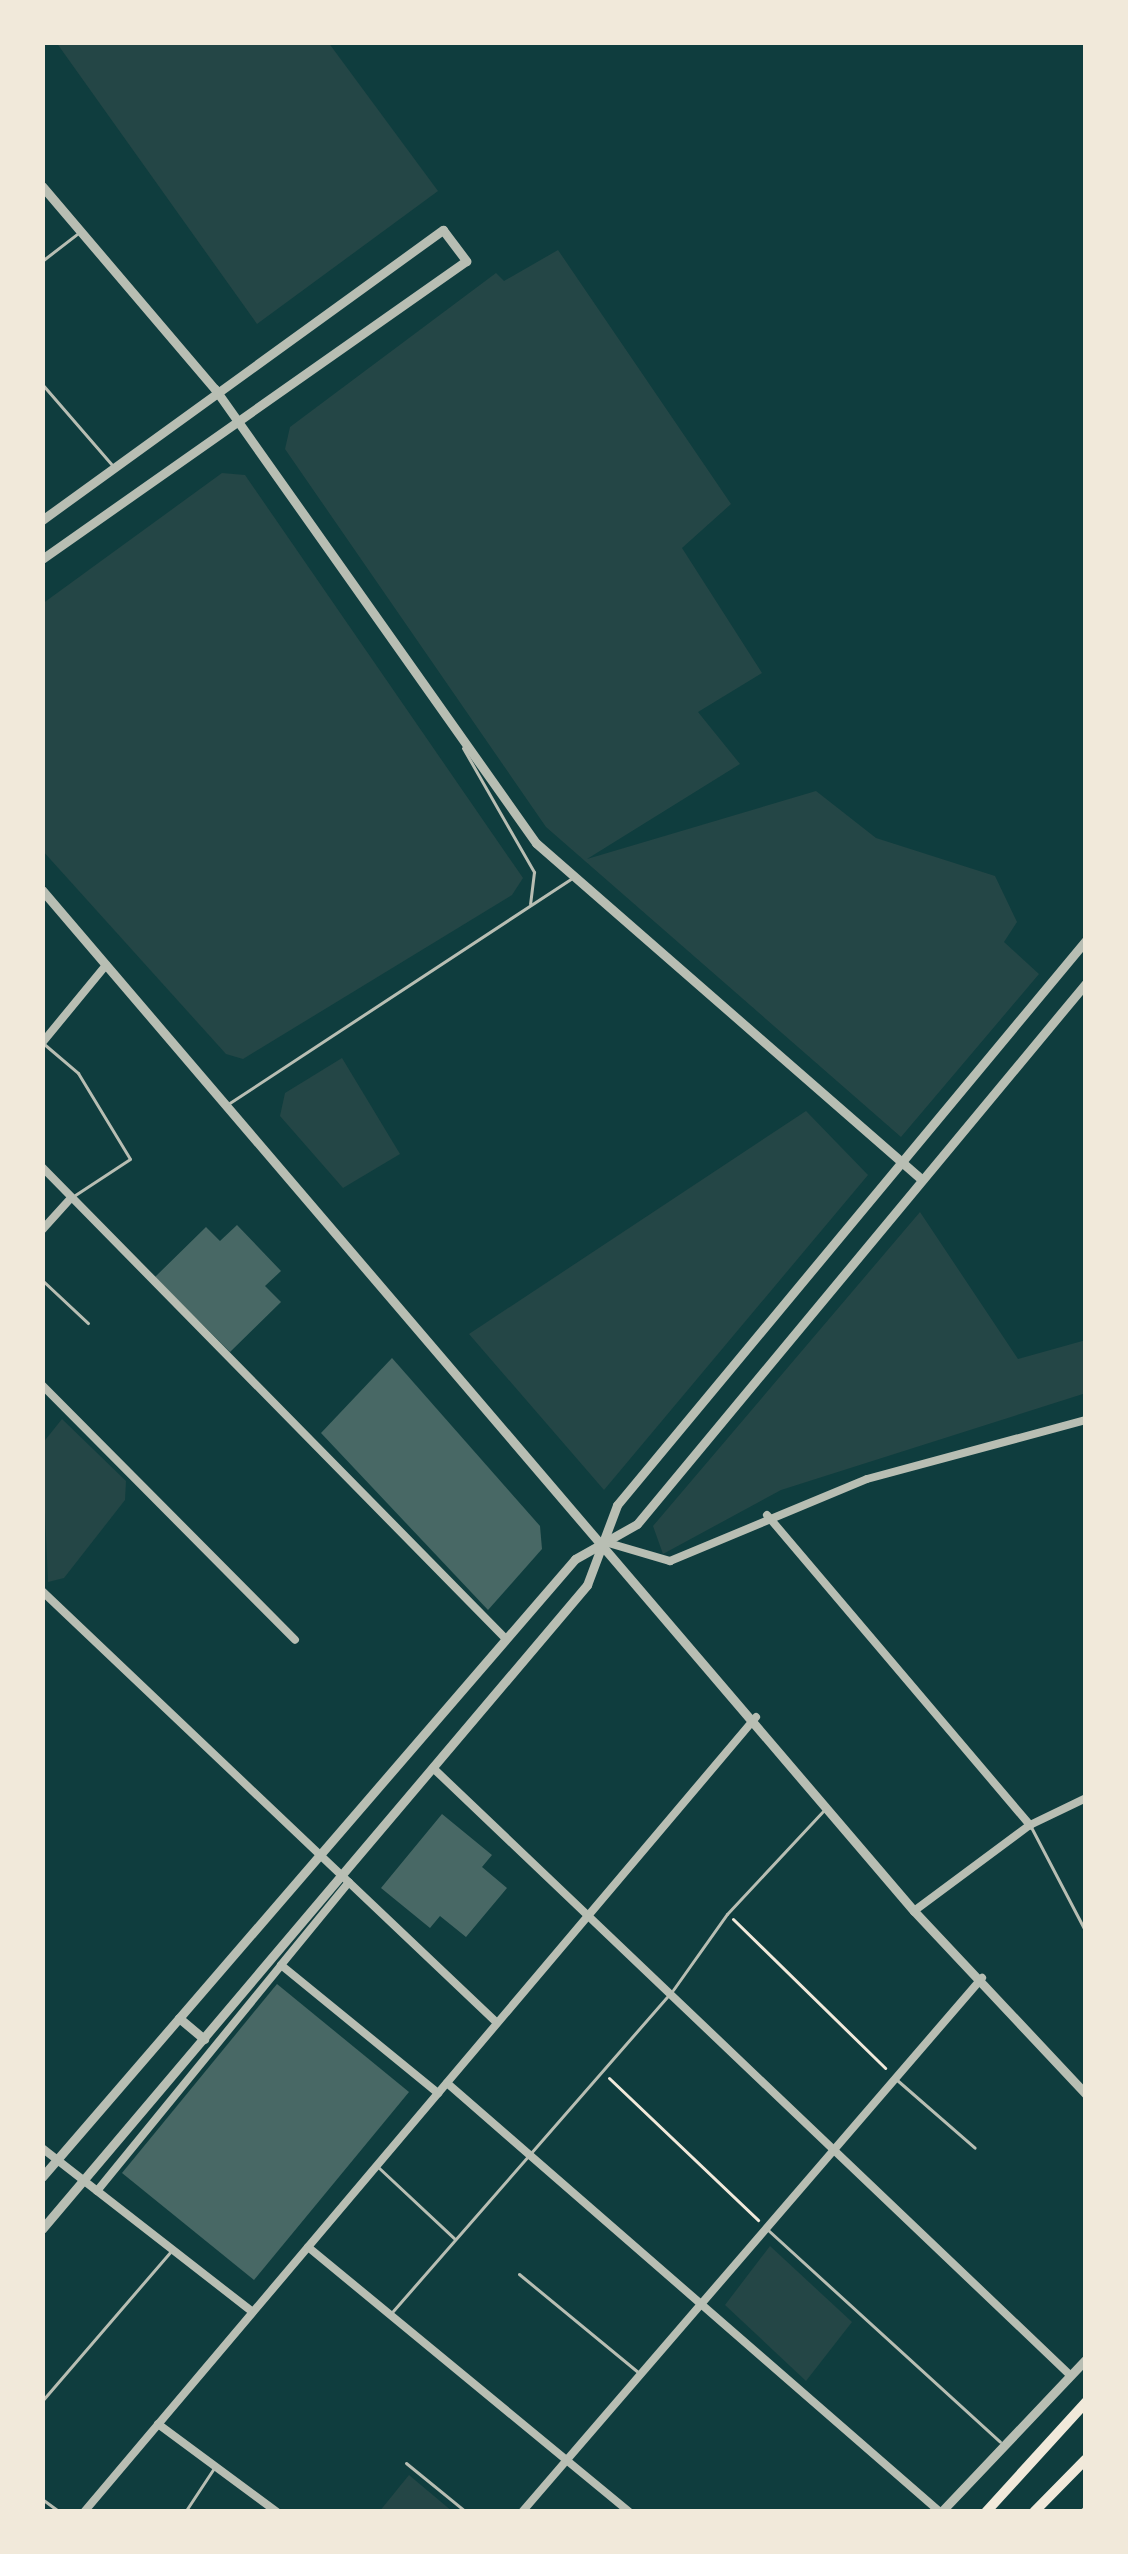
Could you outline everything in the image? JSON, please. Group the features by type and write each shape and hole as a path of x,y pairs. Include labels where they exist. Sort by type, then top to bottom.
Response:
{"main road":[{"path":"986,2512 1086,2402"},
{"path":"1034,2512 1086,2459"}],"street":[{"path":"42,186 215,389 536,843 920,1178"},
{"path":"42,520 215,389 443,230 466,261 42,559"},
{"path":"42,890 756,1718 914,1910 1086,2094"},
{"path":"97,2191 433,1768 587,1585 617,1504 1086,940"},
{"path":"42,1043 106,965"},
{"path":"42,2176 575,1559 637,1524 1086,983"},
{"path":"42,1167 504,1637"},
{"path":"42,1230 70,1199"},
{"path":"42,1385 295,1640"},
{"path":"603,1541 661,1563 766,1515 867,1478 1086,1420"},
{"path":"766,1515 1030,1825"},
{"path":"42,1592 497,2023"},
{"path":"84,2512 756,1718"},
{"path":"433,1768 1070,2375"},
{"path":"914,1910 1030,1825 1086,1798"},
{"path":"42,2229 345,1879"},
{"path":"280,1965 438,2093"},
{"path":"522,2512 982,1978"},
{"path":"179,2018 204,2039"},
{"path":"447,2083 940,2512 1086,2359"},
{"path":"42,2148 253,2312"},
{"path":"308,2247 630,2512"},
{"path":"158,2424 278,2512"}],"lane":[{"path":"42,261 82,229"},
{"path":"42,384 115,468"},
{"path":"448,720 534,872 530,904"},
{"path":"226,1105 573,878"},
{"path":"42,1043 78,1073 130,1159 70,1199"},
{"path":"42,1280 88,1323"},
{"path":"388,2315 671,1993 728,1914 826,1808"},
{"path":"1030,1825 1086,1932"},
{"path":"896,2079 975,2148"},
{"path":"376,2166 457,2241"},
{"path":"766,2229 1004,2445"},
{"path":"42,2401 172,2249"},
{"path":"518,2275 640,2374"},
{"path":"406,2462 466,2512"},
{"path":"185,2512 215,2466"},
{"path":"42,2499 60,2512"}],"path":[{"path":"728,1914 896,2079"},
{"path":"603,2072 766,2229"}],"shaded area":[{"path":"56,42 328,42 438,191 257,324"},
{"path":"558,250 731,504 682,548 762,673 698,712 740,764 587,859 816,791 876,838 995,876 1017,922 1004,942 1039,974 901,1137 546,827 285,449 290,427 496,273 504,281"},
{"path":"222,473 245,475 523,878 512,895 243,1059 226,1054 42,850 42,604"},
{"path":"342,1058 400,1154 343,1188 280,1116 285,1093"},
{"path":"806,1111 868,1175 604,1490 469,1334"},
{"path":"920,1212 1018,1359 1086,1340 1086,1393 781,1490 663,1554 653,1526"},
{"path":"62,1419 126,1481 125,1500 64,1578 48,1582 42,1444"},
{"path":"770,2246 852,2322 806,2381 725,2305"},
{"path":"409,2475 453,2512 379,2512"}],"building":[{"path":"237,1225 281,1271 265,1286 281,1302 230,1352 155,1277 206,1227 220,1241"},
{"path":"392,1358 540,1526 542,1549 488,1610 321,1433"},
{"path":"442,1814 492,1855 482,1867 507,1888 466,1937 440,1916 430,1928 381,1888"},
{"path":"277,1984 409,2092 254,2280 122,2173"}]}
